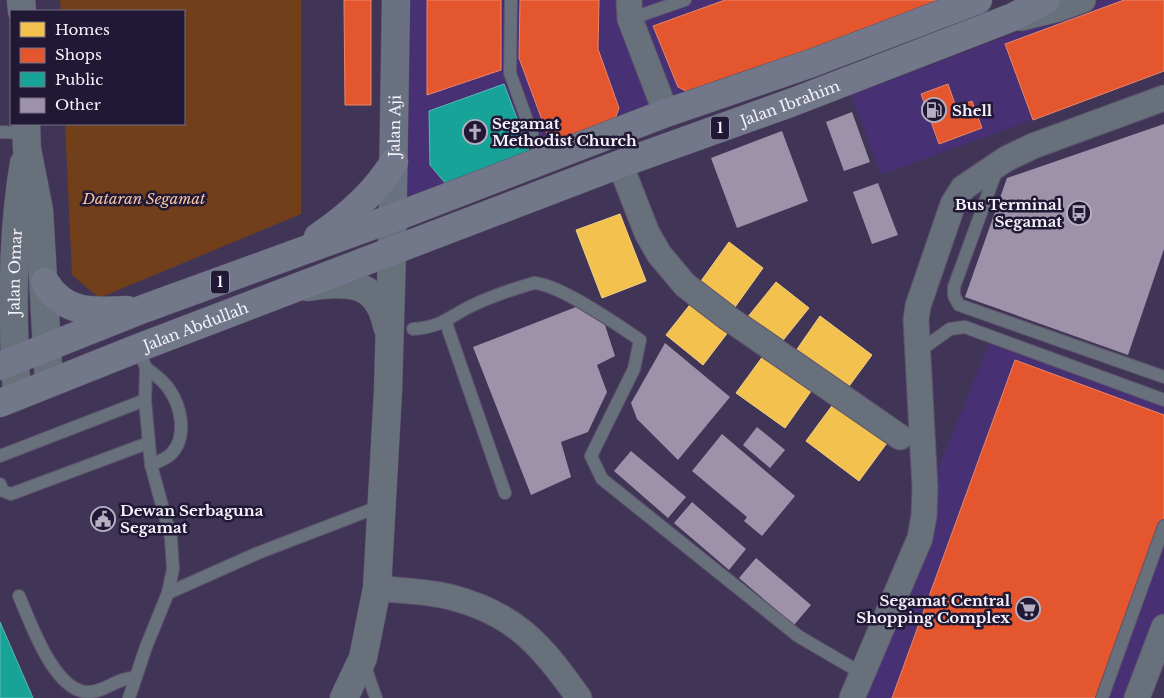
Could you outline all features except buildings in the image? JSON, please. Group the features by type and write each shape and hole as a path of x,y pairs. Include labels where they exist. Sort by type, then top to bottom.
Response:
{"highway":[{"name":"Jalan Ibrahim","path":"393,218 666,113 812,63 978,0"},
{"name":"Jalan Ibrahim","path":"392,252 620,164 793,102 1013,17 1046,0"},
{"path":"283,259 328,230 368,198 382,183 394,162"},
{"name":"1","path":"7,363 143,309 393,218"},
{"name":"Jalan Abdullah","path":"8,399 50,383 142,358 297,288 392,252"},
{"path":"45,282 57,300 76,308 112,311 143,309"}],"main road":[{"name":"Jalan Aji","path":"392,252 396,0"}],"street":[{"path":"1013,17 1027,18 1083,0"},
{"path":"630,10 666,113"},
{"path":"852,698 920,538 924,516 925,488 918,306 953,204 963,188 998,164 1033,146 1164,98"},
{"name":"Jalan Omar","path":"27,136 39,210 50,383"},
{"name":"Jalan Omar","path":"8,399 7,363 17,205 27,136"},
{"path":"620,164 647,233 667,266 685,285 728,318 900,437"},
{"path":"344,698 363,658 378,588 383,505 401,333 392,252"},
{"path":"297,288 346,284 363,288 378,300 401,333"},
{"path":"378,588 449,596 494,612 523,631 540,647 579,698"},
{"path":"1137,698 1164,627"}],"lane":[{"path":"511,0 510,73 542,162"},
{"path":"630,10 685,0"},
{"path":"0,132 27,136"},
{"path":"998,164 954,287 954,296 959,305 1164,377"},
{"path":"401,333 430,328 446,322 473,305 522,286 541,283 568,296 640,340 634,369 591,456 602,479 798,636 862,674"},
{"path":"446,322 505,492"},
{"path":"919,351 950,329 965,327 1164,400"},
{"path":"129,698 168,592 173,569 171,538 151,465 142,358"},
{"path":"142,358 169,389 179,409 181,428 179,443 170,455 151,465"},
{"path":"0,456 145,400"},
{"path":"0,484 3,491 11,494 148,443"},
{"path":"168,592 258,553 383,505"},
{"path":"1102,698 1164,526"},
{"path":"20,596 48,661 76,688 86,692 100,691 118,681 135,678"},
{"path":"363,658 376,698"}],"shaded area":[{"path":"409,0 945,0 408,201"},
{"path":"1102,0 1164,0 1164,71 881,175 851,95"},
{"name":"Segamat Central Shopping Complex","path":"994,332 1164,395 1164,648 1145,698 844,698"}],"green space":[{"name":"Dataran Segamat","path":"60,0 301,0 301,214 99,298 72,275 65,125 185,125 185,10 61,10"}],"place":[{"name":"Shell","path":"934,110"},
{"name":"Segamat Methodist Church","path":"475,132"},
{"name":"Bus Terminal Segamat","path":"1079,213"},
{"name":"Dewan Serbaguna Segamat","path":"103,519"},
{"name":"Segamat Central Shopping Complex","path":"1028,609"}]}
